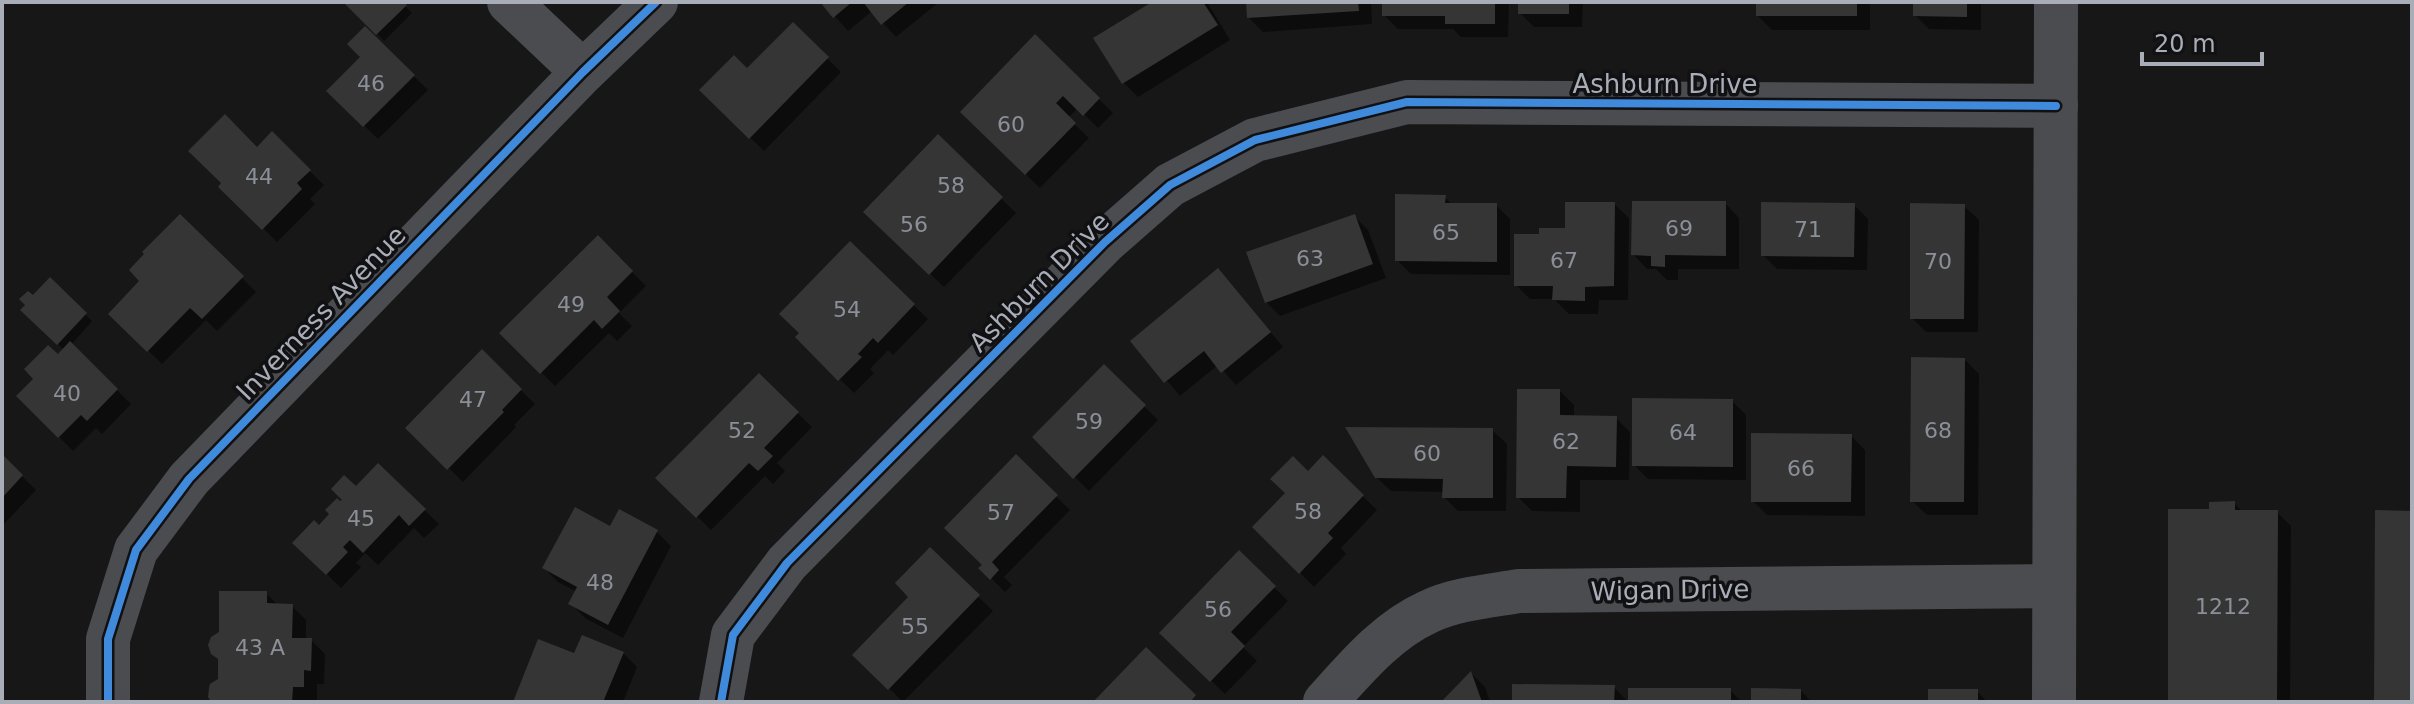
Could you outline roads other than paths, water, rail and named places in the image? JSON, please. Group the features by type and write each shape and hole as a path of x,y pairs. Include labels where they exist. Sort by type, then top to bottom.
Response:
{"street":[{"path":"509,2 583,72"},
{"name":"Inverness Avenue","path":"108,702 108,639 136,550 189,479 583,72 656,2"},
{"path":"2054,702 2056,2"},
{"name":"Ashburn Drive","path":"721,702 733,635 787,563 1105,242 1170,185 1255,140 1407,102 2056,106"},
{"name":"Wigan Drive","path":"1325,702 1361,661 1397,630 1428,611 1519,591 2053,586"}]}
